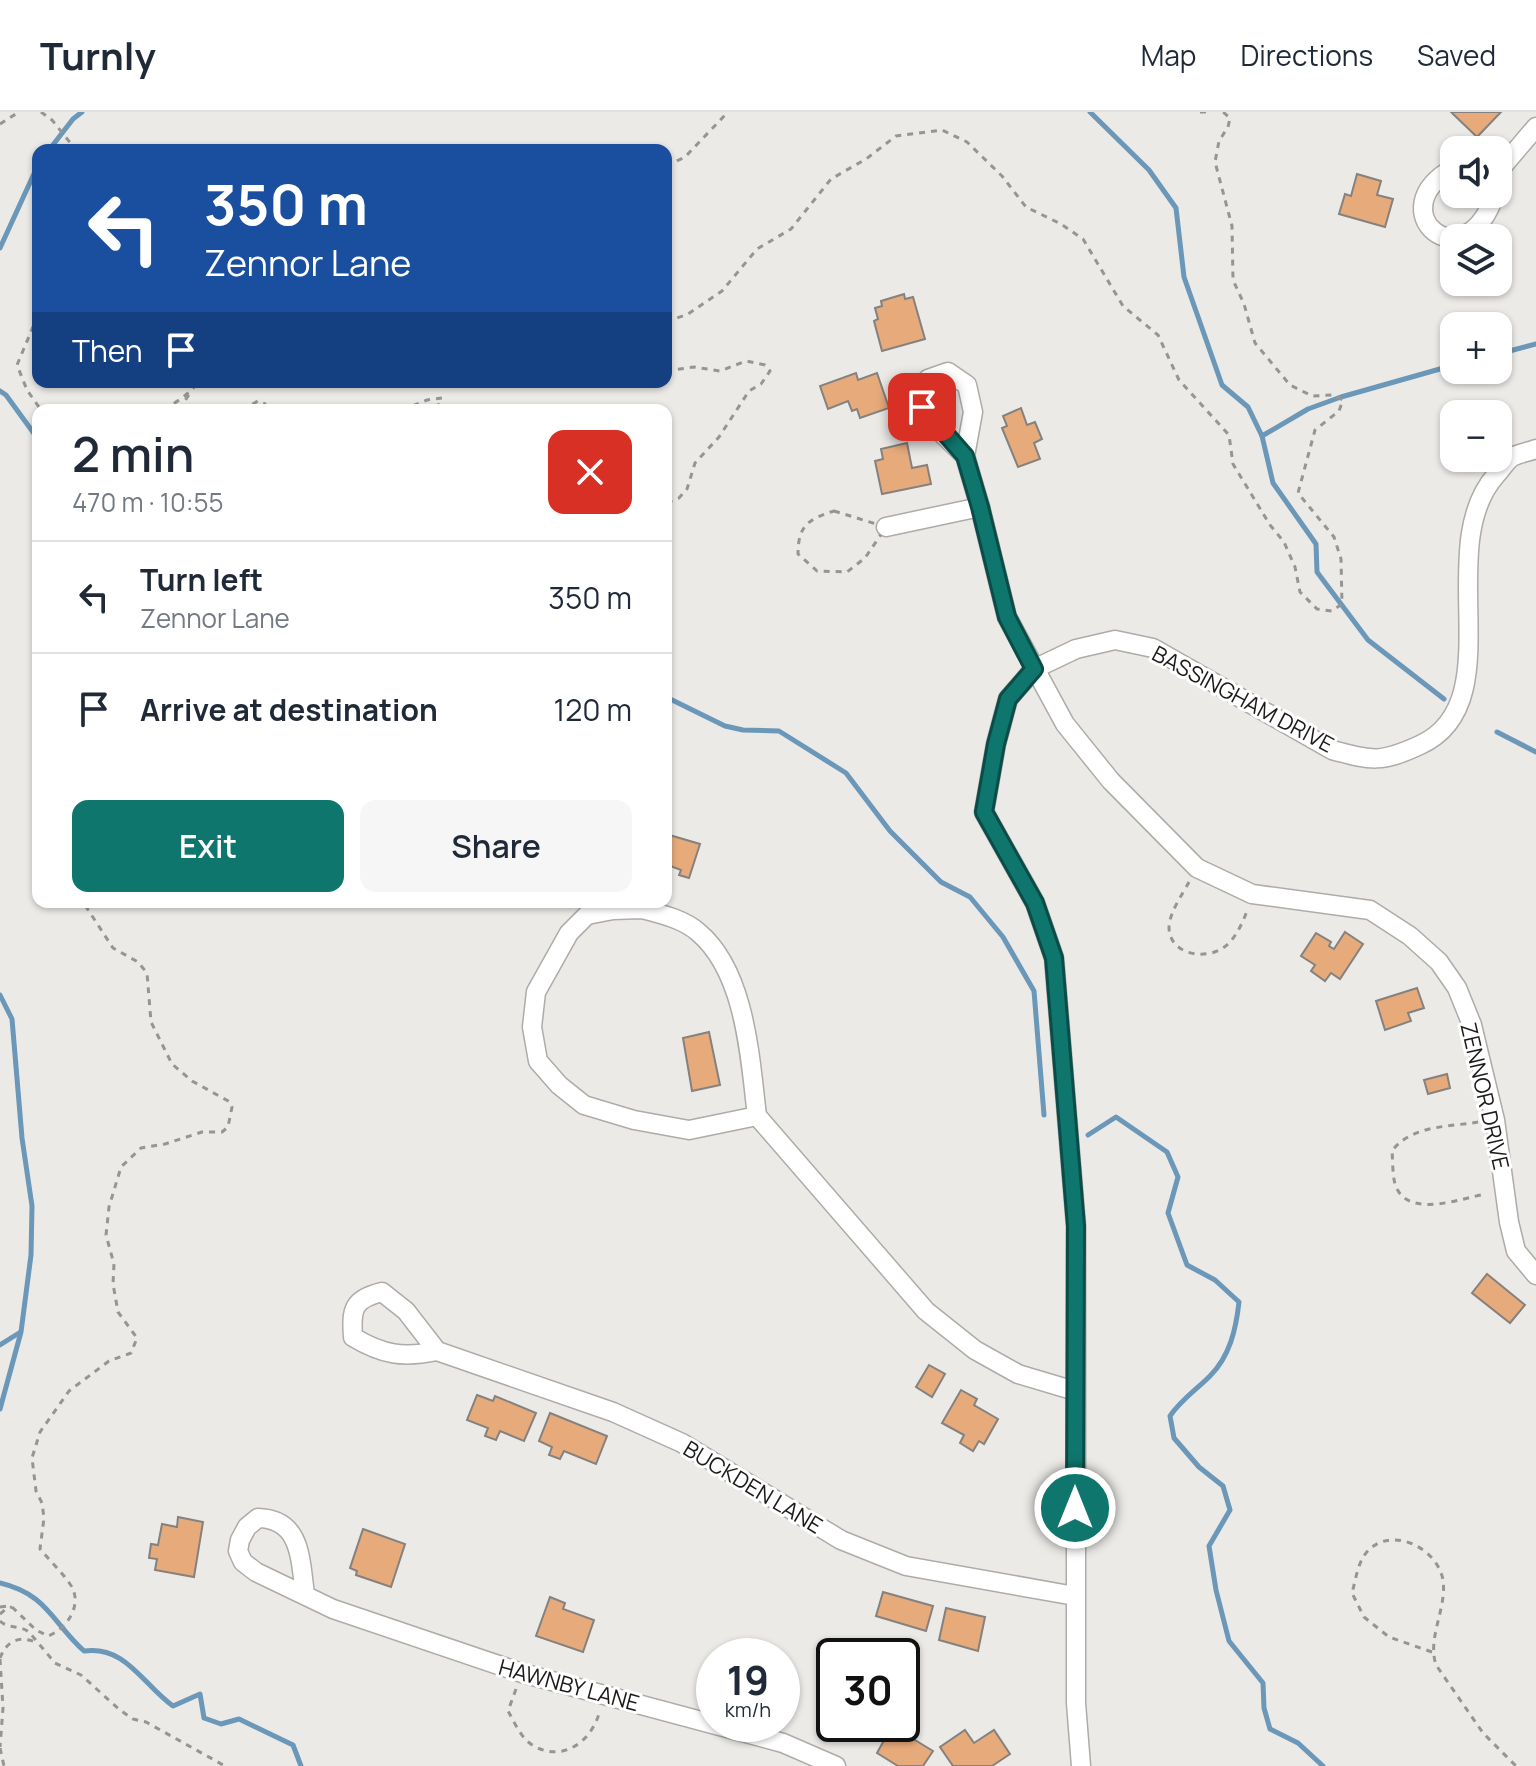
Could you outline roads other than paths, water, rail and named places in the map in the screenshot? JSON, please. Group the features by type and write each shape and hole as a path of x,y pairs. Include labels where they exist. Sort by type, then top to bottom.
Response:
{"street":[{"path":"1512,156 1536,127"},
{"path":"1440,177 1425,199 1423,213 1426,226 1440,237 1455,238 1473,231 1489,208"},
{"name":"BASSINGHAM DRIVE","path":"1081,1766 1076,1703 1075,1596 1076,1226 1054,958 1035,903 984,812 1008,699 1034,669 1076,649 1115,640 1153,648 1332,750 1360,758 1389,759 1431,740 1449,727 1466,680 1470,641 1467,573 1471,523 1486,486 1512,457 1536,449"},
{"name":"ZENNOR DRIVE","path":"965,456 1007,617 1034,669 1065,724 1102,770 1168,841 1197,868 1252,894 1370,910 1401,929 1439,962 1457,988 1472,1025 1495,1120 1516,1251 1536,1275"},
{"path":"886,527 980,507"},
{"path":"757,1116 689,1130 634,1120 584,1105 559,1085 538,1061 532,1027 536,992 569,933 587,915 642,909 671,917 697,931 714,948 726,968 746,1030 757,1116 926,1311 975,1350 1018,1374 1075,1391"},
{"name":"BUCKDEN LANE","path":"437,1351 406,1311 382,1292 364,1296 356,1305 352,1316 353,1337 375,1350 411,1356 437,1351 613,1412 682,1443 841,1540 906,1566 1075,1596"},
{"name":"HAWNBY LANE","path":"305,1594 333,1609 470,1658 783,1743 836,1766"}],"waterway":[{"path":"54,144 82,112"},
{"path":"1090,112 1149,170 1176,208 1184,277 1222,385 1248,407 1262,436 1273,483 1316,544 1317,572 1368,640 1444,699"},
{"path":"0,248 32,178"},
{"path":"1512,350 1536,344"},
{"path":"1262,436 1308,409 1440,369"},
{"path":"0,391 32,431"},
{"path":"672,700 725,726 779,731 846,773 890,831 941,882 970,897 1003,937 1034,991 1044,1115"},
{"path":"1497,732 1536,752"},
{"path":"0,995 12,1019 22,1138 32,1206 31,1255 21,1332 0,1409"},
{"path":"1088,1135 1116,1117 1167,1152 1178,1177 1168,1213 1187,1265 1215,1280 1239,1302 1234,1332 1223,1360 1170,1416 1174,1438 1199,1467 1223,1486 1230,1510 1209,1546 1229,1641 1263,1683 1264,1708 1270,1729 1298,1743 1323,1766"},
{"path":"0,1345 19,1333"},
{"path":"0,1583 16,1588 39,1602 84,1651 99,1651 123,1660 173,1706 200,1694 204,1718 221,1724 239,1719 293,1745 301,1766"}]}
